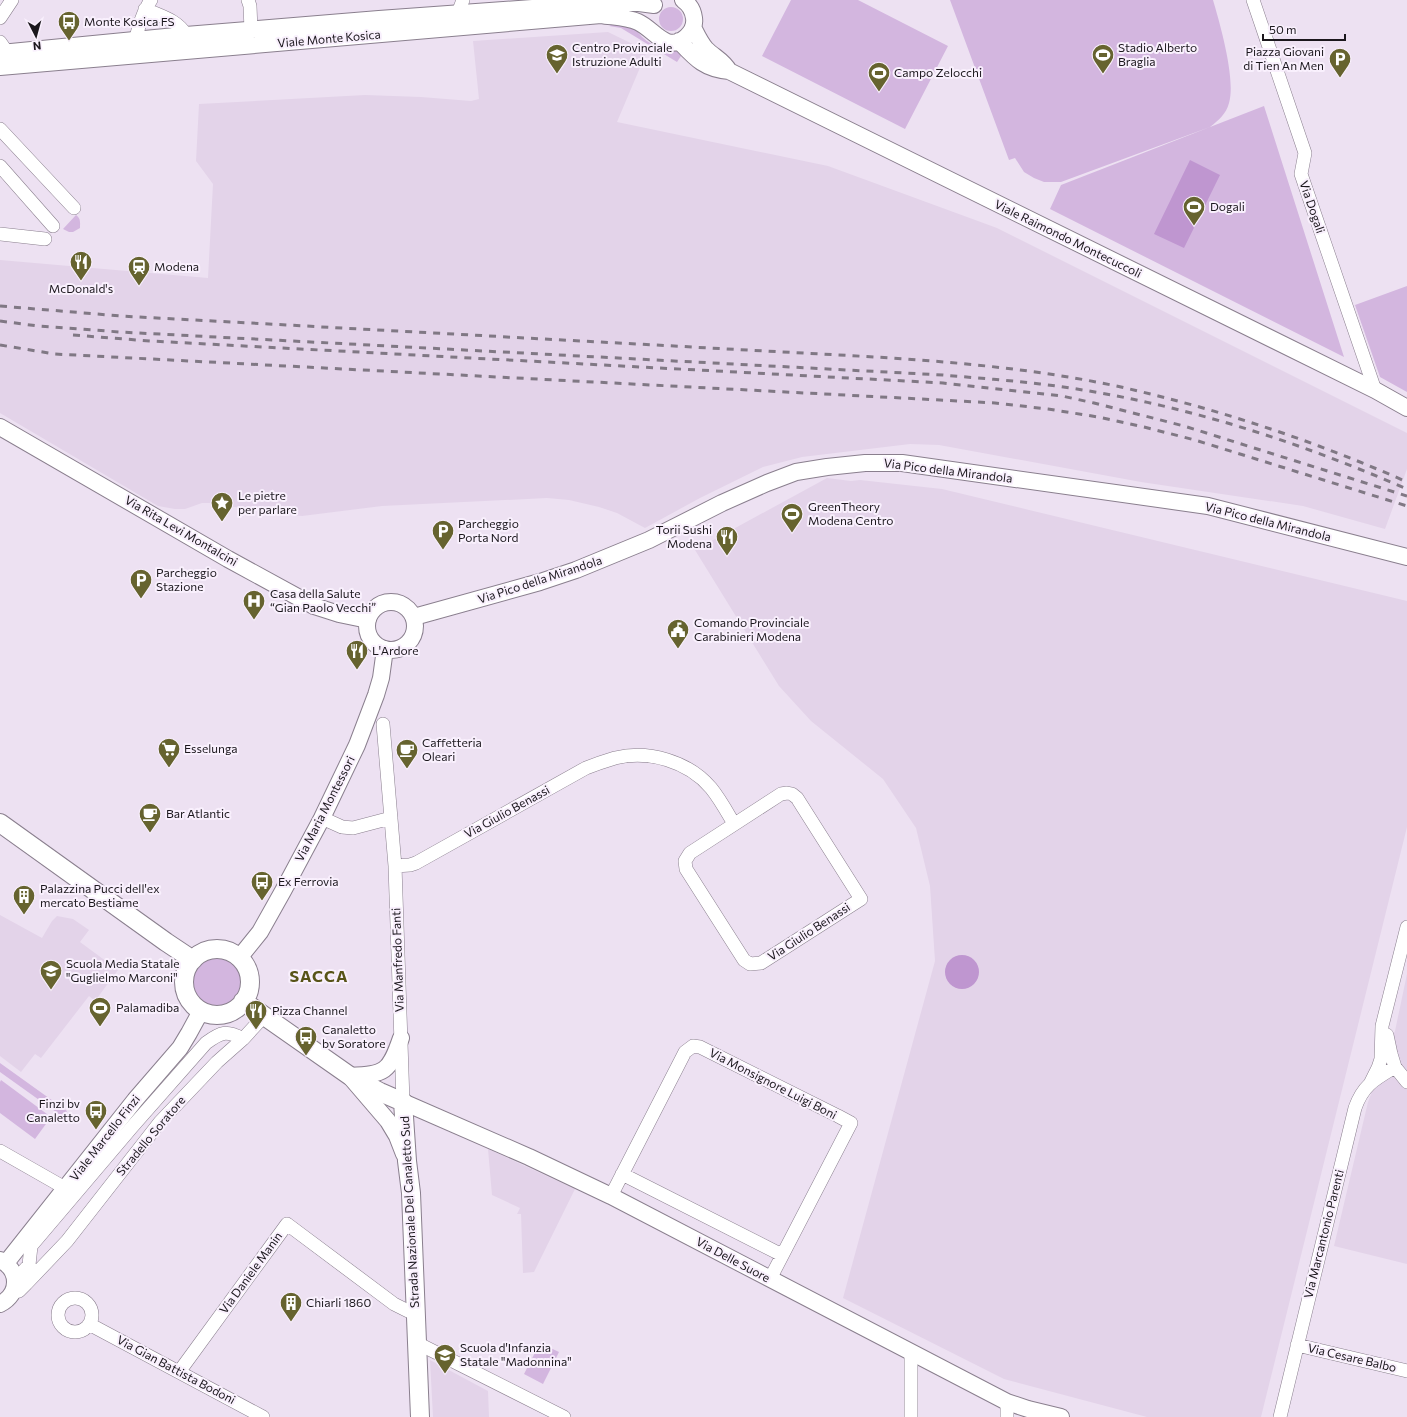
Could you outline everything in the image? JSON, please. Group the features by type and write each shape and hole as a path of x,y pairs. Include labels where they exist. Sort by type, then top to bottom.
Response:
{"main road":[{"path":"0,823 193,960"},
{"path":"213,950 228,951 239,958 249,976 249,989 243,1001 227,1013 214,1015 201,1011 192,1004 185,990 184,982 185,974 193,960 205,951 213,950"},
{"name":"Strada Nazionale Del Canaletto Sud","path":"243,1001 350,1076 403,1102 411,1193 420,1417"}],"street":[{"path":"0,18 12,0"},
{"path":"248,0 250,6 251,30"},
{"name":"Via Dogali","path":"1253,0 1305,153 1301,174 1375,390"},
{"name":"Viale Monte Kosica","path":"0,67 134,48 186,35 251,30 460,7 657,2"},
{"name":"Viale Monte Kosica","path":"653,33 648,19 650,12 657,2"},
{"path":"679,41 688,36 693,27 694,13 691,2"},
{"path":"134,48 139,26 147,3 176,23 186,35"},
{"name":"Viale Monte Kosica","path":"2,49 134,48 601,15 639,22 658,38 672,42 679,41"},
{"name":"Viale Raimondo Montecuccoli","path":"693,27 701,43 726,64 729,71"},
{"name":"Viale Raimondo Montecuccoli","path":"679,41 692,56 709,68 729,71 1375,390 1407,408"},
{"path":"0,129 74,208"},
{"path":"0,166 53,226"},
{"path":"0,234 45,239"},
{"name":"Via Rita Levi Montalcini","path":"0,427 228,559 314,606 339,614 368,620"},
{"name":"Via Pico della Mirandola","path":"414,617 540,582 576,570 649,540 722,503 796,472 865,463 902,463 1208,506 1407,557"},
{"path":"387,602 400,603 411,612 414,617 415,630 409,642 398,648 385,649 375,643 368,632 368,620 375,608 387,602"},
{"name":"Via Maria Montessori","path":"239,958 264,926 322,818 357,745 369,717 381,678 385,649"},
{"name":"Via Manfredo Fanti","path":"383,724 396,866 403,1102"},
{"name":"Via Giulio Benassi","path":"396,866 416,863 586,768 616,758 631,756 662,758 685,767 699,776 719,798 734,824"},
{"name":"Via Giulio Benassi","path":"781,794 792,794 797,798 861,899 761,963 747,963 698,889 685,866 687,856 690,853 734,824 781,794"},
{"path":"322,818 339,826 353,828 391,818"},
{"path":"1370,1082 1381,1059 1381,1038 1407,927"},
{"name":"Viale Marcello Finzi","path":"3,1262 65,1188 135,1100 180,1048 201,1011"},
{"path":"1386,1015 1389,1048 1395,1067 1407,1082"},
{"name":"Stradello Soratore","path":"67,1241 29,1265 14,1286 19,1291 67,1241 160,1122 217,1062 243,1039 264,1016"},
{"name":"Stradello Soratore","path":"29,1265 31,1246 132,1127 206,1043 223,1033 229,1032 243,1039"},
{"path":"350,1076 373,1074 387,1068 395,1056 400,1038"},
{"name":"Via Monsignore Luigi Boni","path":"611,1196 685,1052 693,1046 700,1047 838,1116 851,1123 770,1279"},
{"name":"Via Marcantonio Parenti","path":"1280,1417 1355,1108 1359,1096 1370,1082 1395,1067"},
{"path":"350,1076 388,1121 397,1136 407,1161"},
{"name":"Via Delle Suore","path":"403,1102 529,1157 611,1196 911,1353 1007,1409 1028,1409 1061,1417"},
{"path":"0,1151 65,1188"},
{"path":"622,1174 782,1255"},
{"name":"Via Daniele Manin","path":"179,1372 287,1224 394,1304 416,1313"},
{"path":"0,1304 6,1301 14,1286 14,1274 3,1262"},
{"name":"Via Gian Battista Bodoni","path":"89,1324 263,1417"},
{"path":"417,1343 564,1417"},
{"name":"Via Cesare Balbo","path":"1297,1345 1407,1371"},
{"path":"910,1417 911,1353"}],"shaded area":[{"name":"Campo Zelocchi","path":"791,0 858,0 948,46 905,129 762,56"},
{"name":"Stadio Alberto Braglia","path":"950,0 1213,0 1229,66 1231,93 1228,107 1222,116 1210,127 1061,182 1044,182 1024,172 1015,158 1009,160"},
{"path":"671,7 680,10 683,19 680,28 671,31 662,28 659,19 662,10"},
{"path":"615,23 635,28 643,38 654,45 665,49 678,49 683,53 677,62 621,28 609,26"},
{"path":"608,32 647,51 617,122 828,166 997,228 1407,433 1407,469 1385,529 1303,506 1141,482 939,445 910,444 802,457 763,467 700,498 645,528 617,513 599,507 569,500 547,498 382,506 302,516 209,503 202,503 185,509 175,509 158,506 0,413 0,260 208,278 213,184 196,161 199,104 365,95 471,101 479,99 473,41"},
{"name":"Dogali","path":"1264,106 1344,357 1050,209 1061,185"},
{"path":"1190,160 1220,175 1184,248 1154,234"},
{"path":"76,215 78,216 80,222 80,228 73,232 63,229"},
{"path":"1407,286 1407,392 1380,377 1355,305"},
{"path":"827,478 942,489 1407,601 1407,827 1261,1417 1147,1417 1004,1379 843,1298 935,961 930,886 916,828 883,779 811,721 779,686 695,550"},
{"name":"Scuola Media Statale \"Guglielmo Marconi\"","path":"0,915 42,938 52,921 57,916 73,919 89,930 80,942 118,970 95,1001 89,996 41,1058 35,1054 21,1072 0,1056"},
{"path":"965,955 974,960 978,965 978,979 974,984 969,988 959,989 955,988 946,979 945,969 946,965 955,956"},
{"path":"212,956 222,956 235,963 242,976 242,986 235,999 222,1006 212,1006 203,1002 196,995 192,986 192,976 196,967 203,960"},
{"path":"1407,974 1407,1264 1334,1246 1368,1102 1395,1031"},
{"path":"0,1063 67,1111 63,1117 0,1072"},
{"path":"1,1080 51,1117 35,1139 0,1113"},
{"path":"488,1149 575,1189 534,1272 523,1273 521,1214 517,1214 520,1208 492,1195"},
{"path":"540,1343 559,1352 543,1384 524,1374"},
{"name":"Scuola d'Infanzia Statale \"Madonnina\"","path":"430,1360 488,1391 489,1417 433,1417"}],"railway":[{"path":"0,306 121,316 874,357 1016,369 1121,387 1194,405 1266,427 1302,440 1407,482"},
{"path":"0,321 38,326 120,332 943,375 1040,384 1134,400 1181,410 1227,423 1318,453 1407,489"},
{"path":"73,335 150,341 943,383 1062,396 1184,426 1407,496"},
{"path":"0,345 55,354 995,403 1048,409 1098,417 1195,440 1407,506"}],"place":[{"name":"Monte Kosica FS","path":"69,42"},
{"name":"Centro Provinciale Istruzione Adulti","path":"557,74"},
{"name":"Stadio Alberto Braglia","path":"1103,74"},
{"name":"Piazza Giovani di Tien An Men","path":"1340,78"},
{"name":"Campo Zelocchi","path":"879,92"},
{"name":"Dogali","path":"1194,226"},
{"name":"McDonald's","path":"81,282"},
{"name":"Modena","path":"139,286"},
{"name":"Le pietre per parlare","path":"222,522"},
{"name":"GreenTheory Modena Centro","path":"792,534"},
{"name":"Parcheggio Porta Nord","path":"443,550"},
{"name":"Torii Sushi Modena","path":"727,556"},
{"name":"Parcheggio Stazione","path":"141,600"},
{"name":"Casa della Salute “Gian Paolo Vecchi”","path":"254,620"},
{"name":"Comando Provinciale Carabinieri Modena","path":"678,650"},
{"name":"L'Ardore","path":"357,670"},
{"name":"Esselunga","path":"169,768"},
{"name":"Caffetteria Oleari","path":"407,770"},
{"name":"Bar Atlantic","path":"150,834"},
{"name":"Ex Ferrovia","path":"262,902"},
{"name":"Palazzina Pucci dell'ex mercato Bestiame","path":"24,916"},
{"name":"Scuola Media Statale \"Guglielmo Marconi\"","path":"51,990"},
{"name":"Palamadiba","path":"100,1028"},
{"name":"Pizza Channel","path":"256,1030"},
{"name":"Canaletto bv Soratore","path":"306,1056"},
{"name":"Finzi bv Canaletto","path":"96,1130"},
{"name":"Chiarli 1860","path":"291,1322"},
{"name":"Scuola d'Infanzia Statale \"Madonnina\"","path":"445,1374"}],"district":[{"name":"SACCA","path":"319,976"}]}
